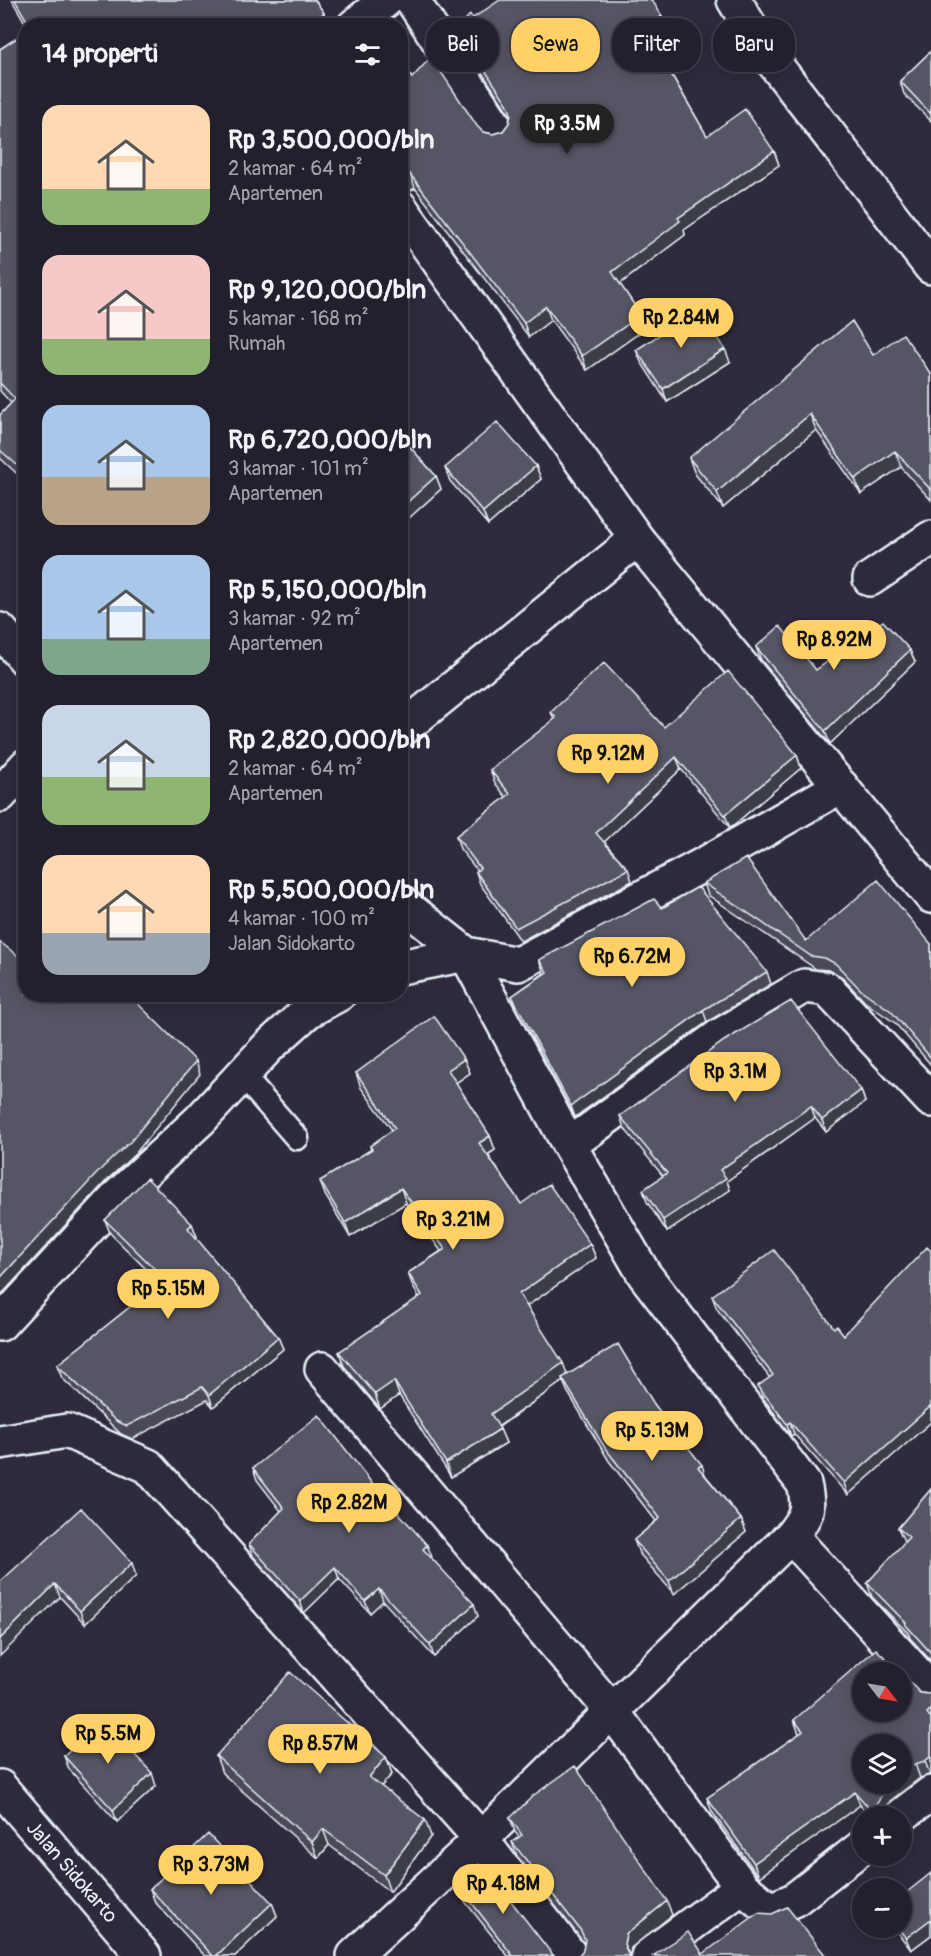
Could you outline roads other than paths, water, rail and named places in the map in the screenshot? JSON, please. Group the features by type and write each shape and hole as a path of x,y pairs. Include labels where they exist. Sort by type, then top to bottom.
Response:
{"street":[{"path":"364,18 386,0"},
{"path":"412,0 497,129"},
{"path":"734,0 764,50 929,261"},
{"path":"408,218 637,539 931,896"},
{"path":"870,579 931,538"},
{"path":"408,724 637,539"},
{"path":"0,630 18,651"},
{"path":"0,795 18,775"},
{"path":"408,965 466,954 518,964 708,862 841,786"},
{"path":"354,1956 481,1839 791,1536 806,1518 808,1500 804,1484 644,1274 569,1145 466,954 408,908"},
{"path":"569,1145 718,1037 804,986 827,989 931,1100"},
{"path":"0,1324 121,1193 200,1120 242,1075 308,1011 324,1002"},
{"path":"322,1369 612,1711 742,1887 770,1910 794,1900 852,1854"},
{"path":"0,1442 67,1431 148,1466 481,1839 571,1956"},
{"path":"791,1536 931,1689"},
{"name":"Jalan Sidokarto","path":"0,1787 144,1956"},
{"path":"912,1808 931,1793"},
{"path":"648,1956 742,1887"}],"lane":[{"path":"242,1075 297,1138"}]}
